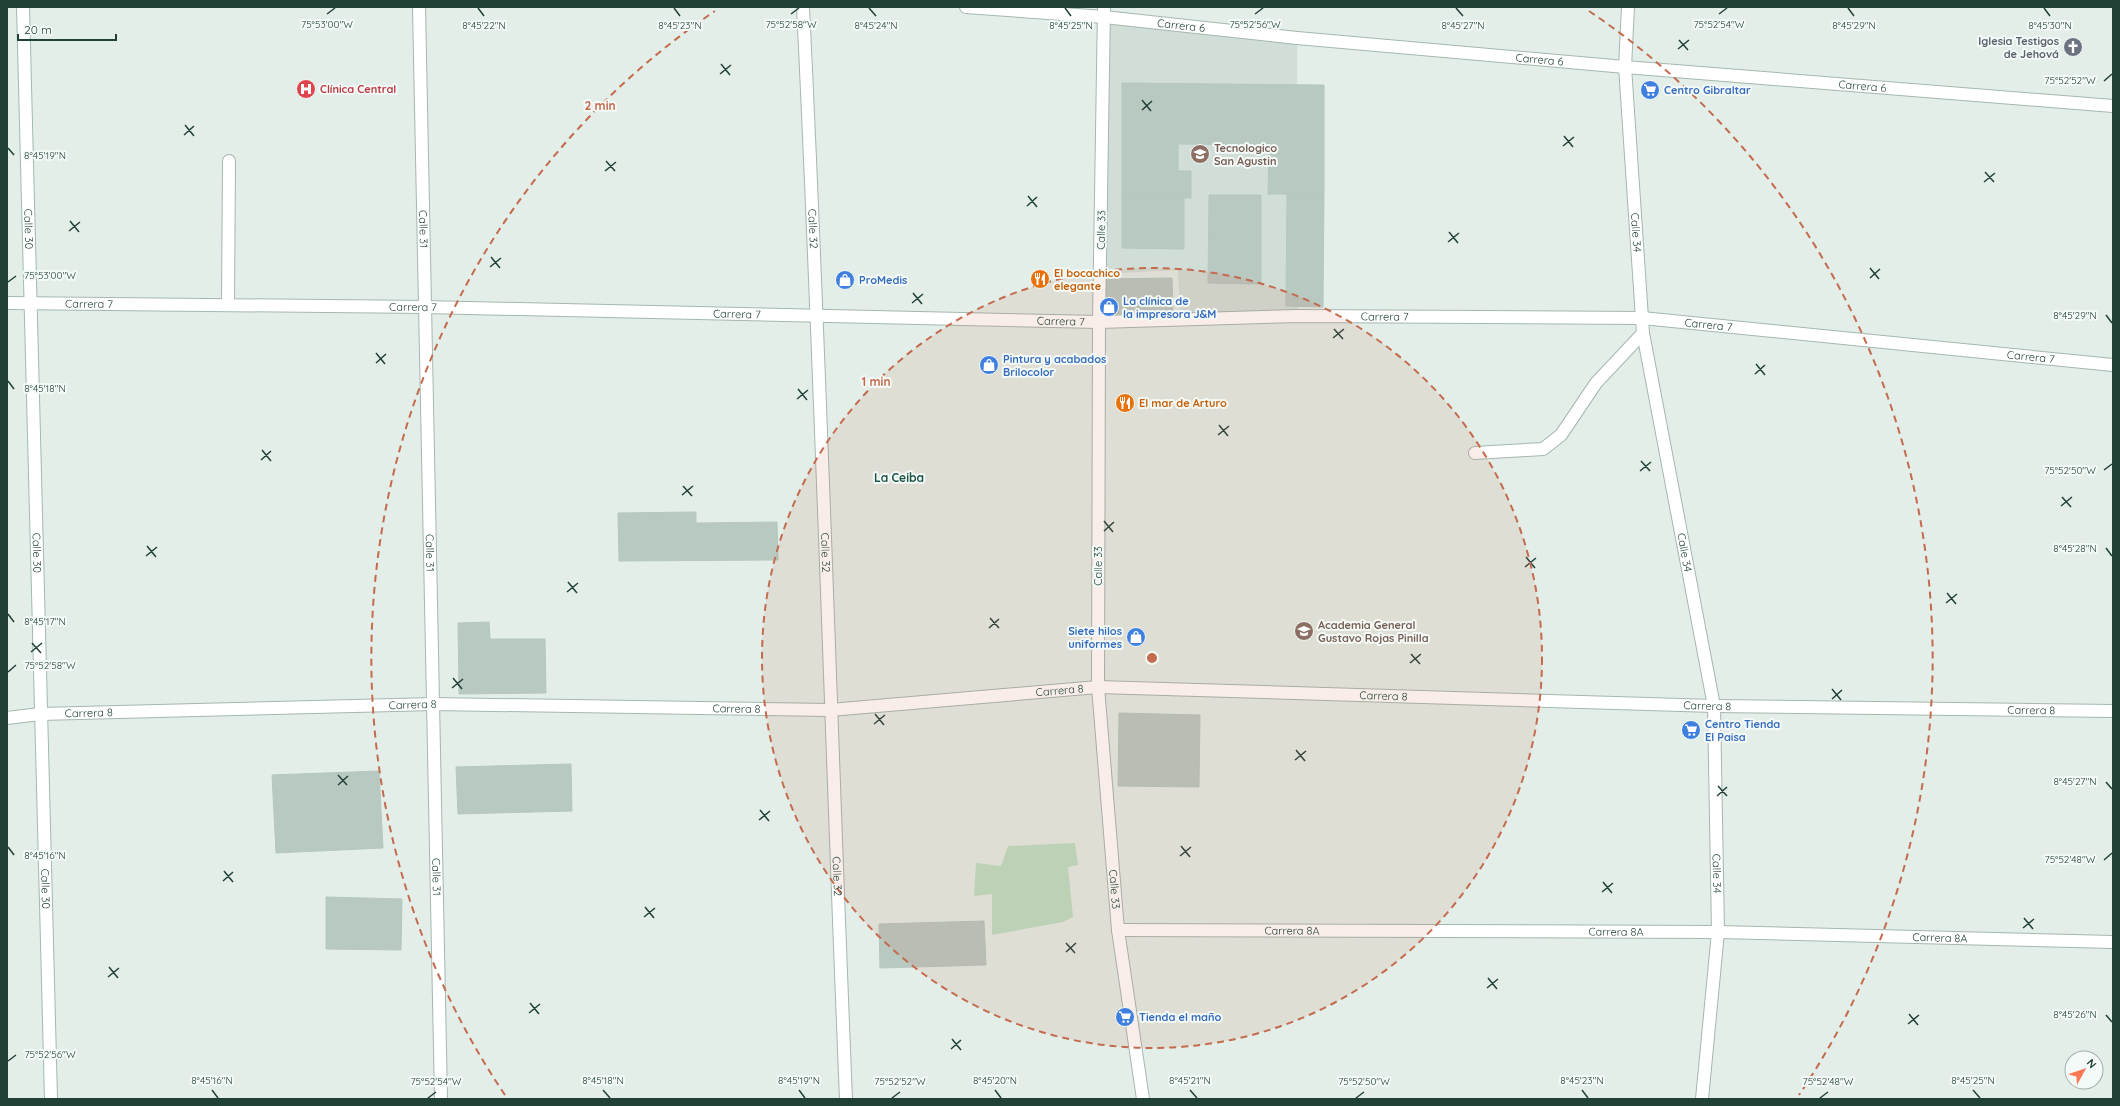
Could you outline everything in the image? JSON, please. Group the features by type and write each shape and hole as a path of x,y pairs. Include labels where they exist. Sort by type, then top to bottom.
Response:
{"street":[{"name":"Calle 30","path":"23,7 51,1099"},
{"name":"Calle 31","path":"419,7 441,1099"},
{"name":"Calle 32","path":"803,7 818,314 830,710 846,1099"},
{"name":"Carrera 6","path":"966,7 1104,12 1297,38 1625,67 2113,106"},
{"name":"Calle 34","path":"1628,7 1625,67 1643,333 1714,706 1718,932 1702,1099"},
{"name":"Calle 33","path":"1104,12 1099,322 1098,687 1118,930 1143,1099"},
{"path":"228,304 229,161"},
{"name":"Carrera 7","path":"7,303 30,302 425,307 818,314 1099,322 1298,316 1642,318 2113,365"},
{"path":"1475,453 1543,449 1561,435 1596,383 1643,333"},
{"name":"Carrera 8","path":"7,718 40,714 434,704 830,710 1098,687 1714,706 2113,711"},
{"name":"Carrera 8A","path":"1118,930 1718,932 2113,942"}],"shaded area":[{"name":"Tecnologico San Agustin","path":"1104,17 1297,38 1298,316 1180,314 1178,270 1101,274"}],"green space":[{"path":"1075,843 1078,865 1068,867 1073,917 1063,922 992,935 992,894 974,896 976,863 1001,866 1008,846"}],"building":[{"path":"1122,83 1324,85 1324,194 1268,194 1269,145 1178,144 1178,171 1191,171 1191,198 1122,197"},
{"path":"1287,194 1324,194 1323,307 1286,306"},
{"path":"1209,195 1261,195 1261,284 1208,283"},
{"path":"1122,197 1184,198 1184,249 1122,248"},
{"path":"1172,278 1173,313 1104,314 1105,279"},
{"path":"696,512 696,523 777,522 778,560 619,561 618,513"},
{"path":"489,622 490,639 545,639 546,693 459,694 458,623"},
{"path":"1119,713 1200,715 1199,787 1118,786"},
{"path":"571,764 572,811 458,814 456,767"},
{"path":"379,771 383,848 276,853 272,775"},
{"path":"326,897 402,899 401,950 326,949"},
{"path":"984,921 986,965 880,968 879,924"}],"place":[{"name":"Iglesia Testigos de Jehová","path":"2073,47"},
{"name":"Clínica Central","path":"306,89"},
{"name":"Centro Gibraltar","path":"1650,90"},
{"name":"Tecnologico San Agustin","path":"1200,154"},
{"name":"El bocachico elegante","path":"1040,279"},
{"name":"ProMedis","path":"845,280"},
{"name":"La clínica de la impresora J&M","path":"1109,307"},
{"name":"Pintura y acabados Brilocolor","path":"989,365"},
{"name":"El mar de Arturo","path":"1125,403"},
{"name":"Academia General Gustavo Rojas Pinilla","path":"1304,631"},
{"name":"Siete hilos uniformes","path":"1136,637"},
{"name":"Centro Tienda El Paisa","path":"1691,730"},
{"name":"Tienda el maño","path":"1125,1017"}],"district":[{"name":"La Ceiba","path":"899,477"}]}
